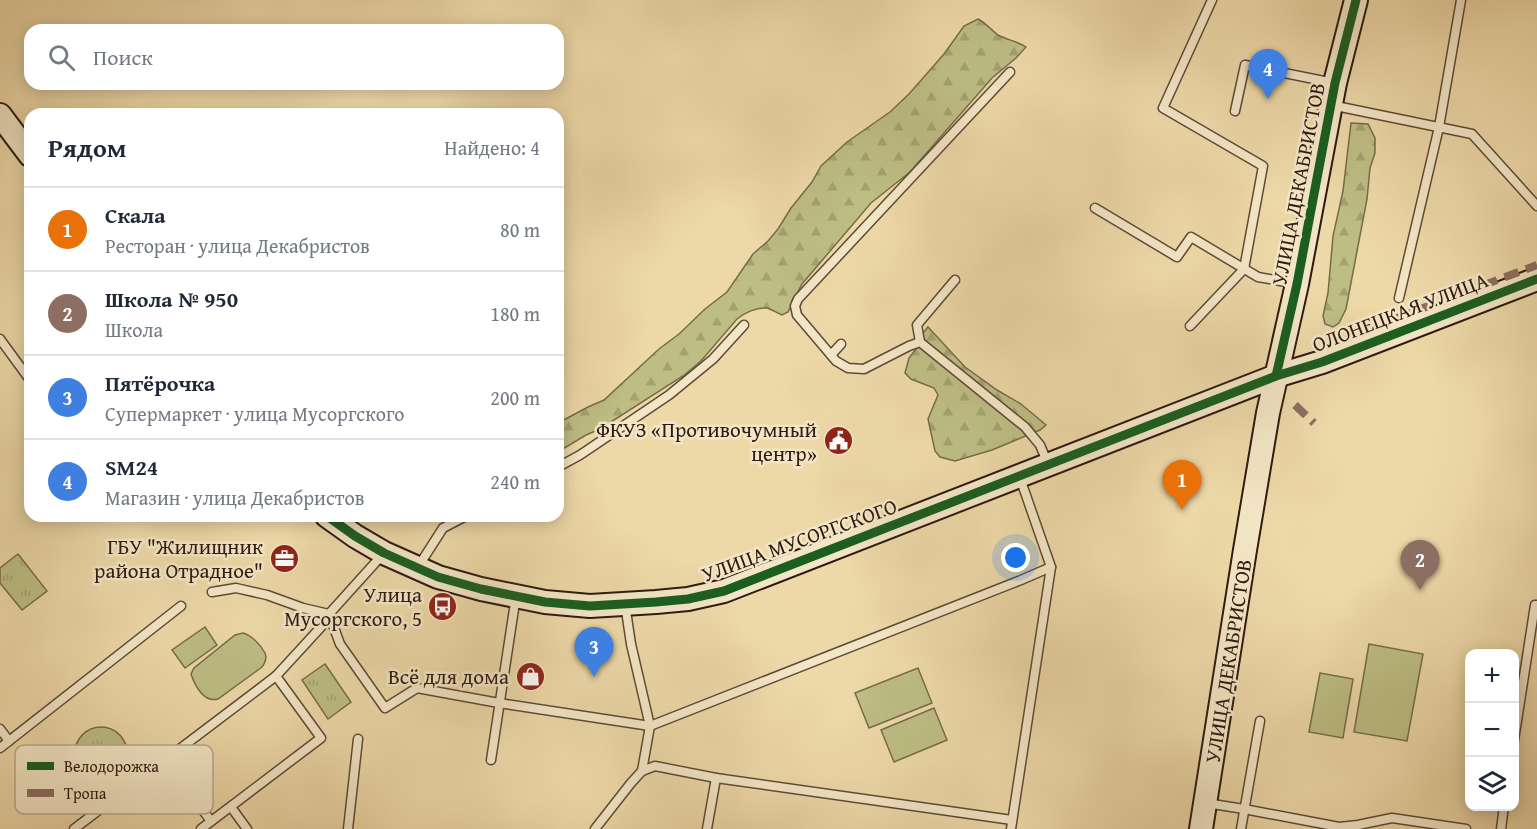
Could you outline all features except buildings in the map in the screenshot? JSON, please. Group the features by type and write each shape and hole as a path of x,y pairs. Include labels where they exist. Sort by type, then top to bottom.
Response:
{"street":[{"name":"УЛИЦА ДЕКАБРИСТОВ","path":"1202,829 1245,550 1276,376 1297,284 1333,94 1356,0"},
{"path":"0,115 24,147"},
{"name":"ОЛОНЕЦКАЯ УЛИЦА","path":"1276,376 1322,362 1537,279"},
{"name":"УЛИЦА МУСОРГСКОГО","path":"335,522 384,553 438,576 481,589 545,602 590,606 688,599 724,591 1276,376"}],"lane":[{"path":"1190,326 1244,269 1263,166 1163,108 1212,0"},
{"path":"1400,297 1438,127 1461,0"},
{"path":"1235,111 1245,65 1438,127 1472,134 1537,206"},
{"path":"920,342 864,369 848,368 836,362 797,315 795,306 798,299 1010,72"},
{"path":"1095,208 1177,257 1191,237 1258,277 1297,284"},
{"path":"955,280 917,324 920,342 1025,427 1040,445 1048,464"},
{"path":"564,463 580,455 669,395 713,359 744,326"},
{"path":"0,339 24,372"},
{"path":"831,355 841,344"},
{"path":"596,829 642,771 655,766 716,778 1011,824 1052,567 1020,475"},
{"path":"418,568 443,528 454,522"},
{"path":"184,745 276,676 384,553"},
{"path":"329,614 340,644 385,708 417,688 650,726 1052,567"},
{"path":"212,592 236,588 329,614"},
{"path":"491,760 516,596"},
{"path":"625,604 631,644 650,726 642,771"},
{"path":"1519,713 1535,606 1537,605"},
{"path":"0,748 181,606"},
{"path":"201,829 321,738 276,676"},
{"path":"1241,829 1260,721"},
{"path":"0,729 9,741"},
{"path":"348,829 358,739"},
{"path":"707,829 716,778"},
{"path":"1206,803 1339,827 1358,827 1392,818 1466,829"},
{"path":"231,807 247,829"},
{"path":"1501,829 1503,811"},
{"path":"74,829 94,814"},
{"path":"206,814 211,821"}],"green space":[{"path":"978,19 998,35 1026,47 992,78 910,172 871,203 802,284 788,312 782,315 763,308 743,315 701,361 683,376 600,429 564,448 564,420 604,400 659,349 727,292 753,254 778,229 821,166 847,142 890,112 909,94 944,54 964,26"},
{"path":"1351,123 1368,124 1375,138 1375,153 1370,168 1367,199 1346,309 1339,323 1333,327 1325,324 1323,316 1328,293 1333,236 1343,191"},
{"path":"928,327 965,367 1021,404 1046,425 1040,430 992,450 955,461 940,457 935,451 928,419 938,395 934,388 911,379 905,373 909,358"},
{"path":"18,554 47,591 22,610 0,583 0,568"},
{"path":"205,627 217,645 185,668 172,650"},
{"path":"243,633 252,638 263,650 266,657 264,664 218,699 213,700 204,696 191,674 194,668 235,635"},
{"path":"1369,644 1423,654 1407,741 1354,732"},
{"path":"325,664 351,702 328,719 302,680"},
{"path":"918,668 932,703 869,728 855,693"},
{"path":"1320,673 1353,679 1343,738 1309,732"},
{"path":"934,708 947,740 894,762 881,730"},
{"path":"101,727 115,731 125,745 77,745 87,731"}],"marked path":[{"path":"1397,318 1537,265"},
{"path":"1295,405 1314,423"}],"cycle path":[{"path":"1276,376 1297,284 1335,83 1356,0"},
{"path":"335,522 384,553 438,577 481,589 545,602 590,606 688,599 724,591 1276,376 1322,362 1537,279"}],"place":[{"name":"SM24","path":"1268,99"},
{"name":"ФКУЗ «Противочумный центр»","path":"838,441"},
{"name":"Скала","path":"1182,510"},
{"name":"ГБУ \"Жилищник района Отрадное\"","path":"284,558"},
{"name":"Школа № 950","path":"1420,590"},
{"name":"Улица Мусоргского, 5","path":"443,606"},
{"name":"Всё для дома","path":"530,676"},
{"name":"Пятёрочка","path":"594,677"}]}
